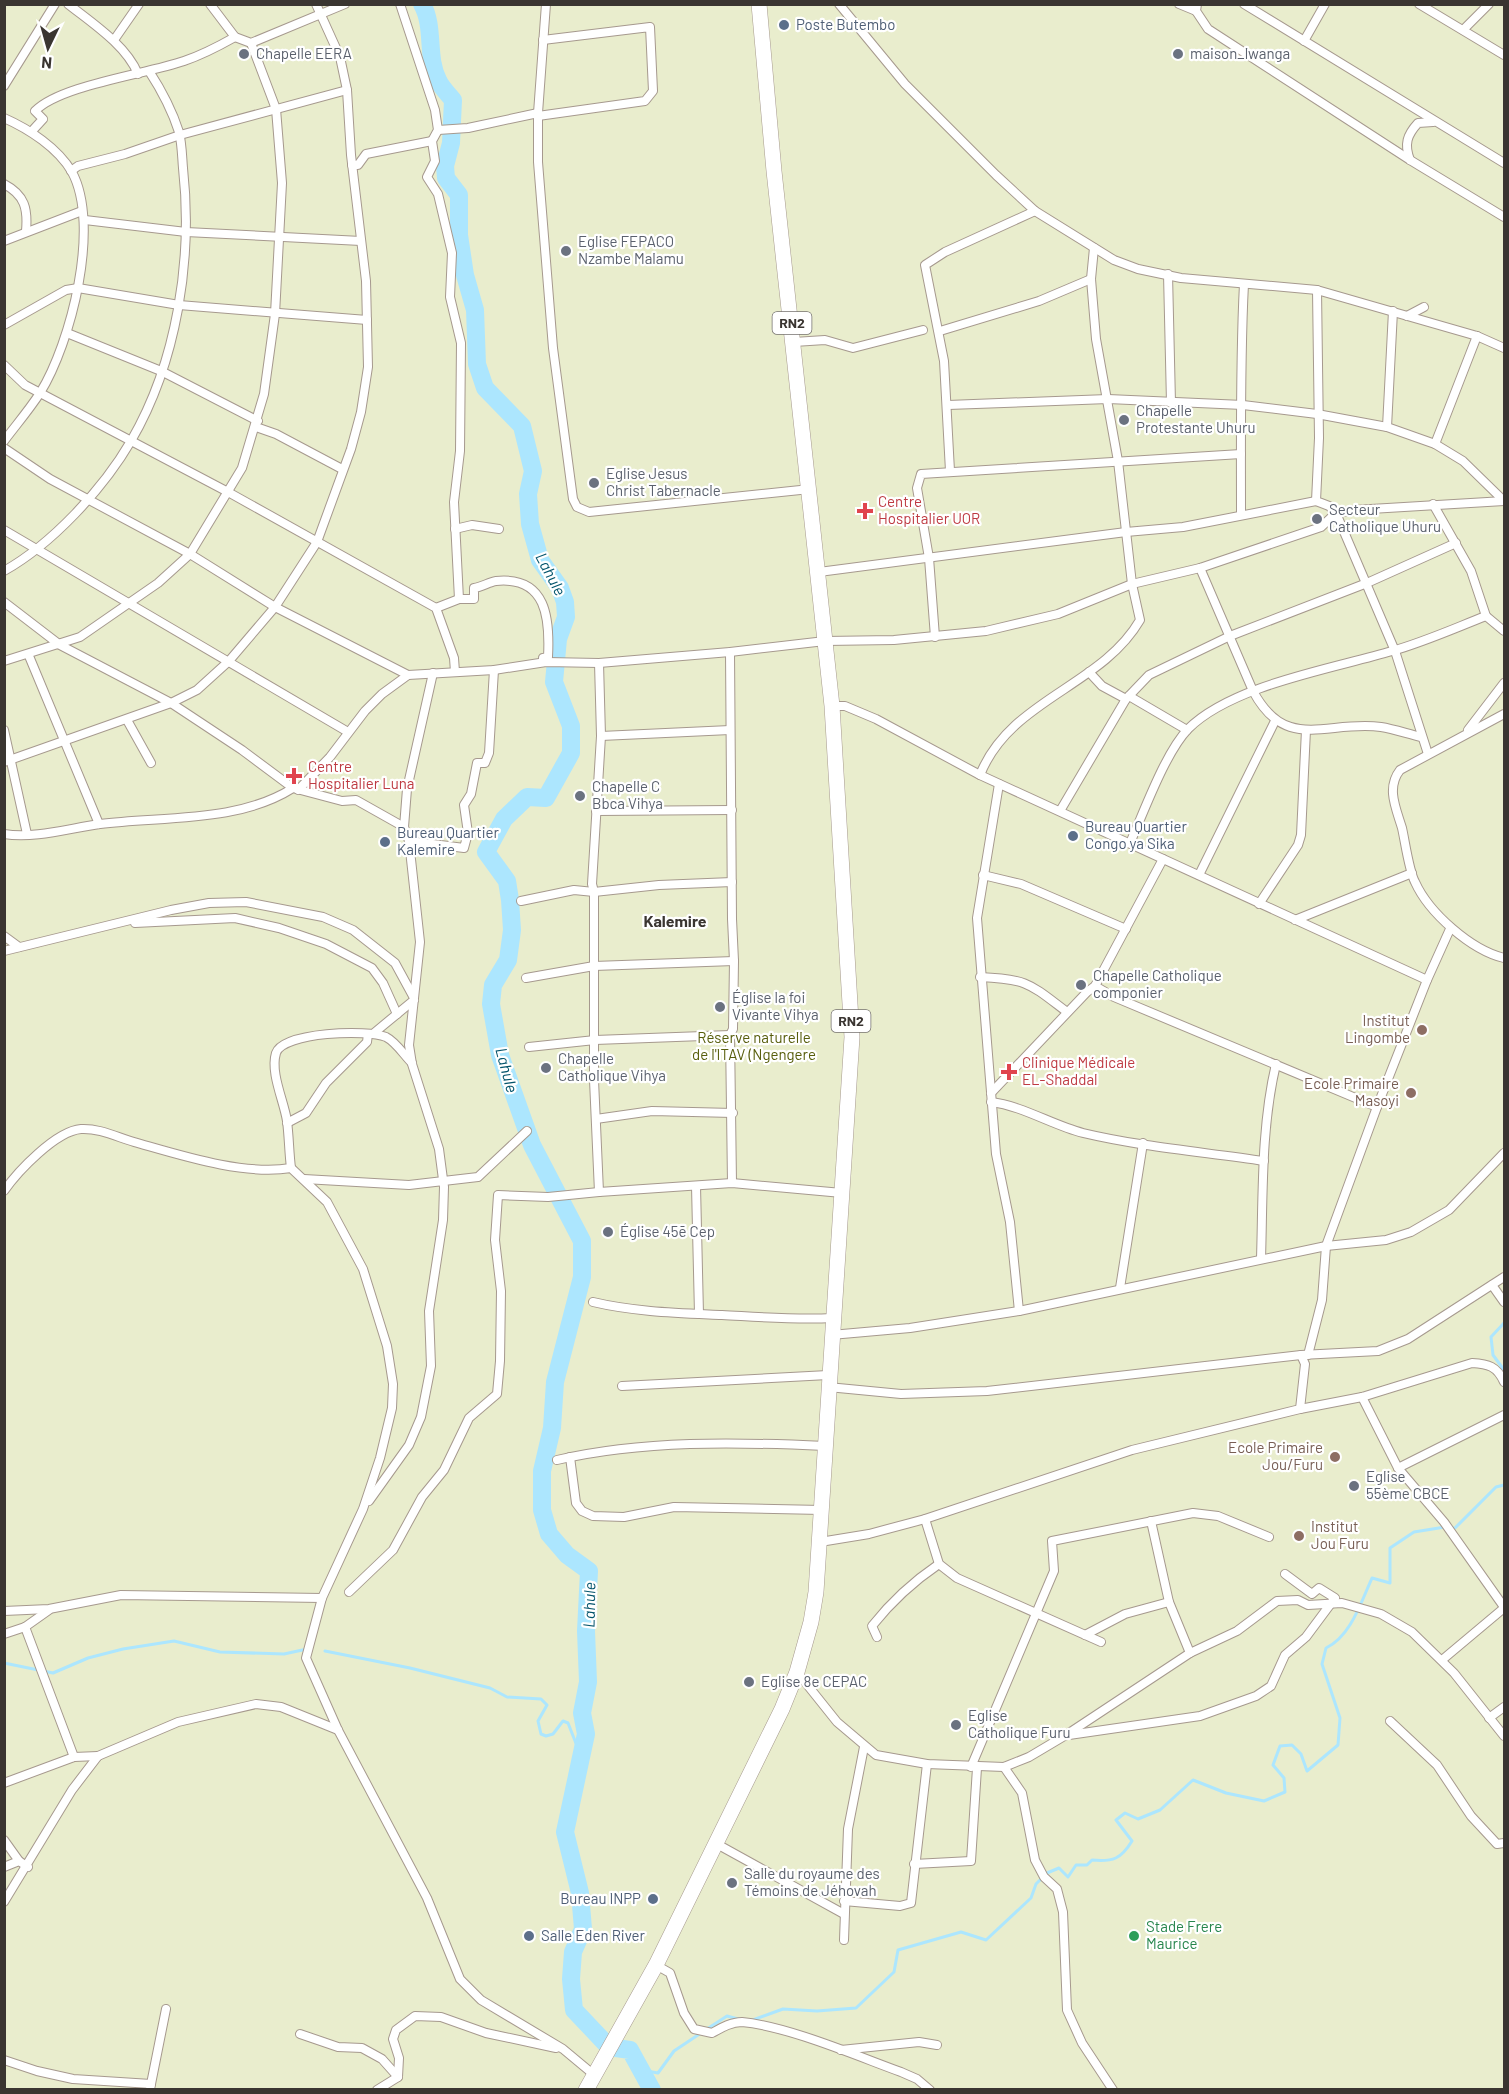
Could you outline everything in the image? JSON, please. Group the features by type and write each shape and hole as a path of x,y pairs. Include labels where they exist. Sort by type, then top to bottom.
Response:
{"highway":[{"name":"RN2","path":"586,2090 621,2023 656,1965 782,1710 797,1672 811,1622 820,1542 828,1381 852,1037 831,706 819,572 774,171 759,4"}],"street":[{"path":"4,86 55,4"},
{"path":"68,4 114,40 135,65 138,74"},
{"path":"114,40 139,4"},
{"path":"210,4 235,37 250,43 345,4"},
{"path":"9,761 127,720 197,690 229,661 275,607 317,542 333,503 342,470 351,449 362,404 368,367 367,320 347,90 340,57 316,4"},
{"path":"400,4 435,110 438,130 432,141 435,161 427,177 438,194 452,253 450,297 461,342 460,451 454,502 459,598"},
{"path":"546,4 538,115 541,226 573,499 577,507 589,512 810,489"},
{"path":"839,4 905,84 1035,211 1114,260 1138,269 1168,274 1244,284 1317,290 1477,336 1504,348"},
{"path":"1179,4 1196,8 1208,29 1410,160 1504,217"},
{"path":"1244,4 1504,163"},
{"path":"1304,41 1325,4"},
{"path":"1419,4 1504,56"},
{"path":"1463,30 1489,4"},
{"path":"438,130 645,101 653,92 650,27 543,40"},
{"path":"32,131 43,119 35,111 41,105 68,94 186,61 235,37"},
{"path":"4,661 29,656 80,637 158,583 190,554 243,468 257,424 275,314 282,165 276,109 250,43"},
{"path":"4,571 38,548 87,500 111,471 131,441 161,371 179,305 187,201 180,135 164,95 149,71"},
{"path":"72,171 78,166 125,154 180,135 347,90"},
{"path":"4,441 41,392 67,333 78,288 83,215 72,171 32,131 5,120"},
{"path":"1410,160 1406,143 1410,132 1418,123 1434,122"},
{"path":"352,165 358,165 366,154 432,141"},
{"path":"4,184 23,198 27,214 26,231"},
{"path":"950,471 948,405 940,331 924,265 945,252 1035,211"},
{"path":"4,241 26,231 83,215 186,232 361,241"},
{"path":"980,775 996,746 1015,723 1089,672 1129,637 1140,620 1132,584 1118,460 1096,339 1091,279 1094,248"},
{"path":"1168,274 1171,403"},
{"path":"940,331 1022,307 1091,279"},
{"path":"1240,514 1243,405 1240,345 1244,284"},
{"path":"4,325 66,290 78,288 179,305 367,320"},
{"path":"1316,501 1319,449 1317,290"},
{"path":"1407,316 1424,308"},
{"path":"1387,427 1394,311"},
{"path":"794,342 825,340 853,348 923,330"},
{"path":"67,333 161,371 342,470"},
{"path":"1435,444 1477,336"},
{"path":"4,364 25,385 228,492 436,608 454,658 455,672"},
{"path":"948,405 1108,399 1243,405 1317,414 1387,427 1435,444 1463,460 1504,501"},
{"path":"4,448 87,500 190,554 275,607 408,675"},
{"path":"935,637 929,558 917,482 921,474 1241,454"},
{"path":"819,572 1126,532 1183,527 1240,514 1316,501 1329,506 1336,513 1367,583 1395,651 1428,754"},
{"path":"4,834 27,834 99,824 223,812 279,798 296,789 330,757 348,732 382,694 408,675 495,670 545,662 599,663 825,641 935,637 986,630 1058,614 1132,584 1200,568 1321,527 1336,513 1433,504 1504,501"},
{"path":"1433,504 1471,571 1486,616 1504,631"},
{"path":"455,529 472,525 499,529"},
{"path":"4,530 348,732"},
{"path":"1060,812 1127,698 1149,675 1230,636 1367,583 1456,543"},
{"path":"1200,568 1253,691 1260,705 1275,721 1294,730 1380,727 1421,737"},
{"path":"436,608 459,598 474,599 474,588 484,587 494,581 526,585 535,590 547,614 548,657 543,658 545,662"},
{"path":"4,602 60,645 171,703 296,789 342,801 356,800 404,827"},
{"path":"1130,843 1175,747 1187,730 1209,712 1253,691 1395,651 1486,616"},
{"path":"730,652 734,961 733,1029 730,1035 733,1113 732,1184"},
{"path":"29,656 99,824"},
{"path":"599,663 601,736 592,884 594,892 599,1192"},
{"path":"409,841 464,848 468,833 464,805 471,794 477,763 486,763 489,753 495,670"},
{"path":"1089,672 1102,686 1187,730"},
{"path":"363,1509 409,1445 421,1418 431,1366 429,1311 440,1247 443,1181 439,1149 412,1064 410,1045 420,942 409,841 404,827 407,789 433,673"},
{"path":"1466,733 1504,683"},
{"path":"831,706 845,706 876,719 980,775 1427,980"},
{"path":"1504,714 1400,771 1393,779 1392,795 1415,882 1450,929 1504,958"},
{"path":"127,720 151,763"},
{"path":"1199,875 1275,721"},
{"path":"4,730 9,761 27,834"},
{"path":"601,736 730,730"},
{"path":"1259,904 1298,845 1301,835 1306,730"},
{"path":"999,784 977,918 996,1154 1010,1221 1019,1311"},
{"path":"596,811 732,810"},
{"path":"991,1098 1067,1012 1095,986 1163,859"},
{"path":"1294,920 1412,873"},
{"path":"983,875 1021,884 1126,929"},
{"path":"521,901 574,890 594,892 658,885 732,882"},
{"path":"4,951 171,910 227,902 246,902 323,917 354,930 381,949 395,963 414,1000"},
{"path":"116,924 235,918 279,928 326,944 372,968 383,983 397,1014"},
{"path":"1301,1355 1308,1355 1322,1300 1326,1246 1377,1107 1427,980 1450,929"},
{"path":"4,936 19,947"},
{"path":"526,978 594,966 734,961"},
{"path":"980,977 1015,979 1029,984 1067,1012"},
{"path":"1095,986 1114,997 1377,1107"},
{"path":"287,1123 306,1113 326,1083 368,1042 371,1033 414,1000"},
{"path":"412,1064 388,1038 371,1033 318,1035 284,1042 276,1052 276,1070 287,1123 291,1168 327,1202 363,1269 387,1346 393,1384 392,1408 380,1458 363,1509 322,1598 306,1658 338,1730 427,1898 460,1979 481,2000 563,2049 594,2074"},
{"path":"529,1047 595,1040 730,1035"},
{"path":"1261,1259 1264,1161 1270,1088 1276,1064"},
{"path":"991,1098 1069,1130 1264,1161"},
{"path":"596,1119 652,1111 733,1113"},
{"path":"4,1191 22,1168 64,1134 80,1129 111,1134 210,1161 269,1172 291,1168"},
{"path":"304,1179 409,1185 478,1177 527,1131"},
{"path":"1120,1287 1143,1143"},
{"path":"831,1335 910,1328 1019,1311 1120,1287 1326,1246 1386,1240 1429,1223 1449,1210 1504,1153"},
{"path":"349,1592 393,1550 422,1497 444,1470 469,1418 497,1394 501,1337 501,1291 495,1240 498,1195 548,1197 732,1184 842,1193"},
{"path":"696,1186 699,1314"},
{"path":"622,1386 828,1381 901,1394 987,1391 1301,1355 1343,1354 1391,1347 1428,1328 1504,1277"},
{"path":"1492,1285 1504,1302"},
{"path":"593,1302 621,1308 699,1314 802,1320 832,1318"},
{"path":"1300,1409 1305,1365 1301,1355"},
{"path":"820,1542 869,1534 925,1519 1132,1450 1300,1409 1362,1397 1472,1364 1486,1364 1496,1368 1504,1382"},
{"path":"1362,1397 1398,1468 1444,1522 1504,1607 1442,1660"},
{"path":"1398,1468 1504,1415"},
{"path":"557,1460 671,1445 825,1446"},
{"path":"570,1457 576,1503 582,1510 593,1516 624,1517 674,1507 822,1510"},
{"path":"914,1864 971,1862 974,1768 1035,1611 1054,1571 1052,1541 1180,1514 1206,1514 1269,1537"},
{"path":"925,1519 939,1564 957,1578 1101,1642"},
{"path":"1151,1521 1169,1602 1190,1653"},
{"path":"877,1637 872,1626 880,1615 921,1576 939,1564"},
{"path":"1284,1574 1312,1594 1319,1588 1335,1598 1334,1602"},
{"path":"4,1611 50,1609 121,1595 322,1598"},
{"path":"797,1672 837,1722 876,1755 927,1764 974,1768 1004,1767 1029,1756 1065,1735 1190,1653 1237,1630 1277,1601 1298,1600 1308,1605 1334,1602 1357,1605 1395,1621 1412,1632 1442,1660 1504,1736"},
{"path":"1085,1635 1125,1614 1169,1602"},
{"path":"1065,1735 1200,1716 1256,1696 1271,1686 1285,1655 1306,1637 1326,1608 1334,1602"},
{"path":"4,1634 25,1627 50,1609"},
{"path":"25,1627 74,1756"},
{"path":"4,1783 74,1756 98,1756 178,1722 256,1704 281,1707 338,1730"},
{"path":"1489,1718 1504,1707"},
{"path":"1390,1721 1437,1765 1471,1816 1497,1844 1504,1843"},
{"path":"844,1940 848,1829 864,1747"},
{"path":"4,1902 28,1867 72,1790 98,1756"},
{"path":"844,1901 900,1906 912,1902 914,1864 927,1764"},
{"path":"1004,1767 1022,1792 1035,1860 1042,1873 1057,1889 1064,1912 1067,2010 1082,2043 1113,2090"},
{"path":"4,1840 19,1861 28,1867"},
{"path":"715,1843 844,1914"},
{"path":"4,1867 19,1861"},
{"path":"656,1965 670,1973 684,2013 694,2029 712,2033 725,2025 741,2022 838,2050 901,2072 917,2079 930,2090"},
{"path":"4,2060 73,2079 150,2087 166,2009"},
{"path":"398,2077 399,2058 393,2039 396,2030 415,2016 441,2017 486,2033 563,2049"},
{"path":"300,2034 338,2048 362,2048 382,2059 398,2077"},
{"path":"838,2050 919,2042 937,2045"},
{"path":"377,2090 398,2077"}],"green space":[{"name":"Réserve naturelle de l'ITAV (Ngengere","path":"5,5 1504,5 1504,2089 5,2090"}],"waterway":[{"name":"Lahule","path":"422,4 428,22 434,71 441,85 453,100 451,143 445,166 446,178 459,195 459,235 465,275 475,310 477,364 485,388 522,426 533,471 528,494 530,524 540,560 560,588 565,602 566,617 558,639 554,682 571,726 571,753 546,798 527,797 504,819 486,852 507,881 512,930 508,960 493,985 491,1004 500,1055 532,1145 582,1241 582,1277 555,1382 552,1428 542,1471 542,1510 549,1534 567,1555 589,1571 586,1631 588,1682 582,1713 586,1734 565,1832 580,1893 583,1929 573,1952 571,1979 574,2010 609,2047 630,2050 652,2090"},
{"path":"1504,1323 1491,1337 1493,1355 1504,1370"},
{"path":"1452,1528 1455,1528 1496,1487 1504,1485"},
{"path":"750,2021 783,2009 817,2011 856,2008 894,1972 898,1950 961,1932 986,1940 1031,1898 1036,1884 1047,1873 1059,1868 1068,1877 1076,1865 1087,1865 1092,1860 1116,1858 1132,1841 1116,1820 1125,1813 1138,1819 1160,1810 1193,1780 1226,1793 1264,1801 1285,1792 1284,1778 1273,1765 1280,1746 1292,1745 1301,1754 1307,1771 1338,1745 1340,1718 1322,1664 1326,1648 1335,1643 1349,1627 1372,1578 1390,1583 1390,1548 1414,1532 1445,1527"},
{"path":"4,1663 53,1673 88,1658 123,1649 174,1641 220,1652 284,1654 307,1649"},
{"path":"325,1651 410,1668 490,1688 507,1697 541,1699 547,1705 538,1721 541,1734 546,1736 553,1734 563,1721 568,1723 577,1746 583,1750"},
{"path":"707,2029 727,2016 738,2019"},
{"path":"641,2070 658,2073 674,2051 701,2033"}],"place":[{"name":"Poste Butembo","path":"784,25"},
{"name":"Chapelle EERA","path":"244,54"},
{"name":"maison_lwanga","path":"1178,54"},
{"name":"Eglise FEPACO Nzambe Malamu","path":"566,251"},
{"name":"Chapelle Protestante Uhuru","path":"1124,420"},
{"name":"Eglise Jesus Christ Tabernacle","path":"594,483"},
{"name":"Centre Hospitalier UOR","path":"865,511"},
{"name":"Secteur Catholique Uhuru","path":"1317,519"},
{"name":"Centre Hospitalier Luna","path":"294,776"},
{"name":"Chapelle C Bbca Vihya","path":"580,796"},
{"name":"Bureau Quartier Congo ya Sika","path":"1073,836"},
{"name":"Bureau Quartier Kalemire","path":"385,842"},
{"name":"Chapelle Catholique componier","path":"1081,985"},
{"name":"Église la foi Vivante Vihya","path":"720,1007"},
{"name":"Institut Lingombe","path":"1422,1030"},
{"name":"Chapelle Catholique Vihya","path":"546,1068"},
{"name":"Clinique Médicale EL-Shaddal","path":"1009,1072"},
{"name":"Ecole Primaire Masoyi","path":"1411,1093"},
{"name":"Église 45ē Cep","path":"608,1232"},
{"name":"Ecole Primaire Jou/Furu","path":"1335,1457"},
{"name":"Eglise 55ème CBCE","path":"1354,1486"},
{"name":"Institut Jou Furu","path":"1299,1536"},
{"name":"Eglise 8e CEPAC","path":"749,1682"},
{"name":"Eglise Catholique Furu","path":"956,1725"},
{"name":"Salle du royaume des Témoins de Jéhovah","path":"732,1883"},
{"name":"Bureau INPP","path":"653,1899"},
{"name":"Salle Eden River","path":"529,1936"},
{"name":"Stade Frere Maurice","path":"1134,1936"}],"district":[{"name":"Kalemire","path":"675,921"}]}
